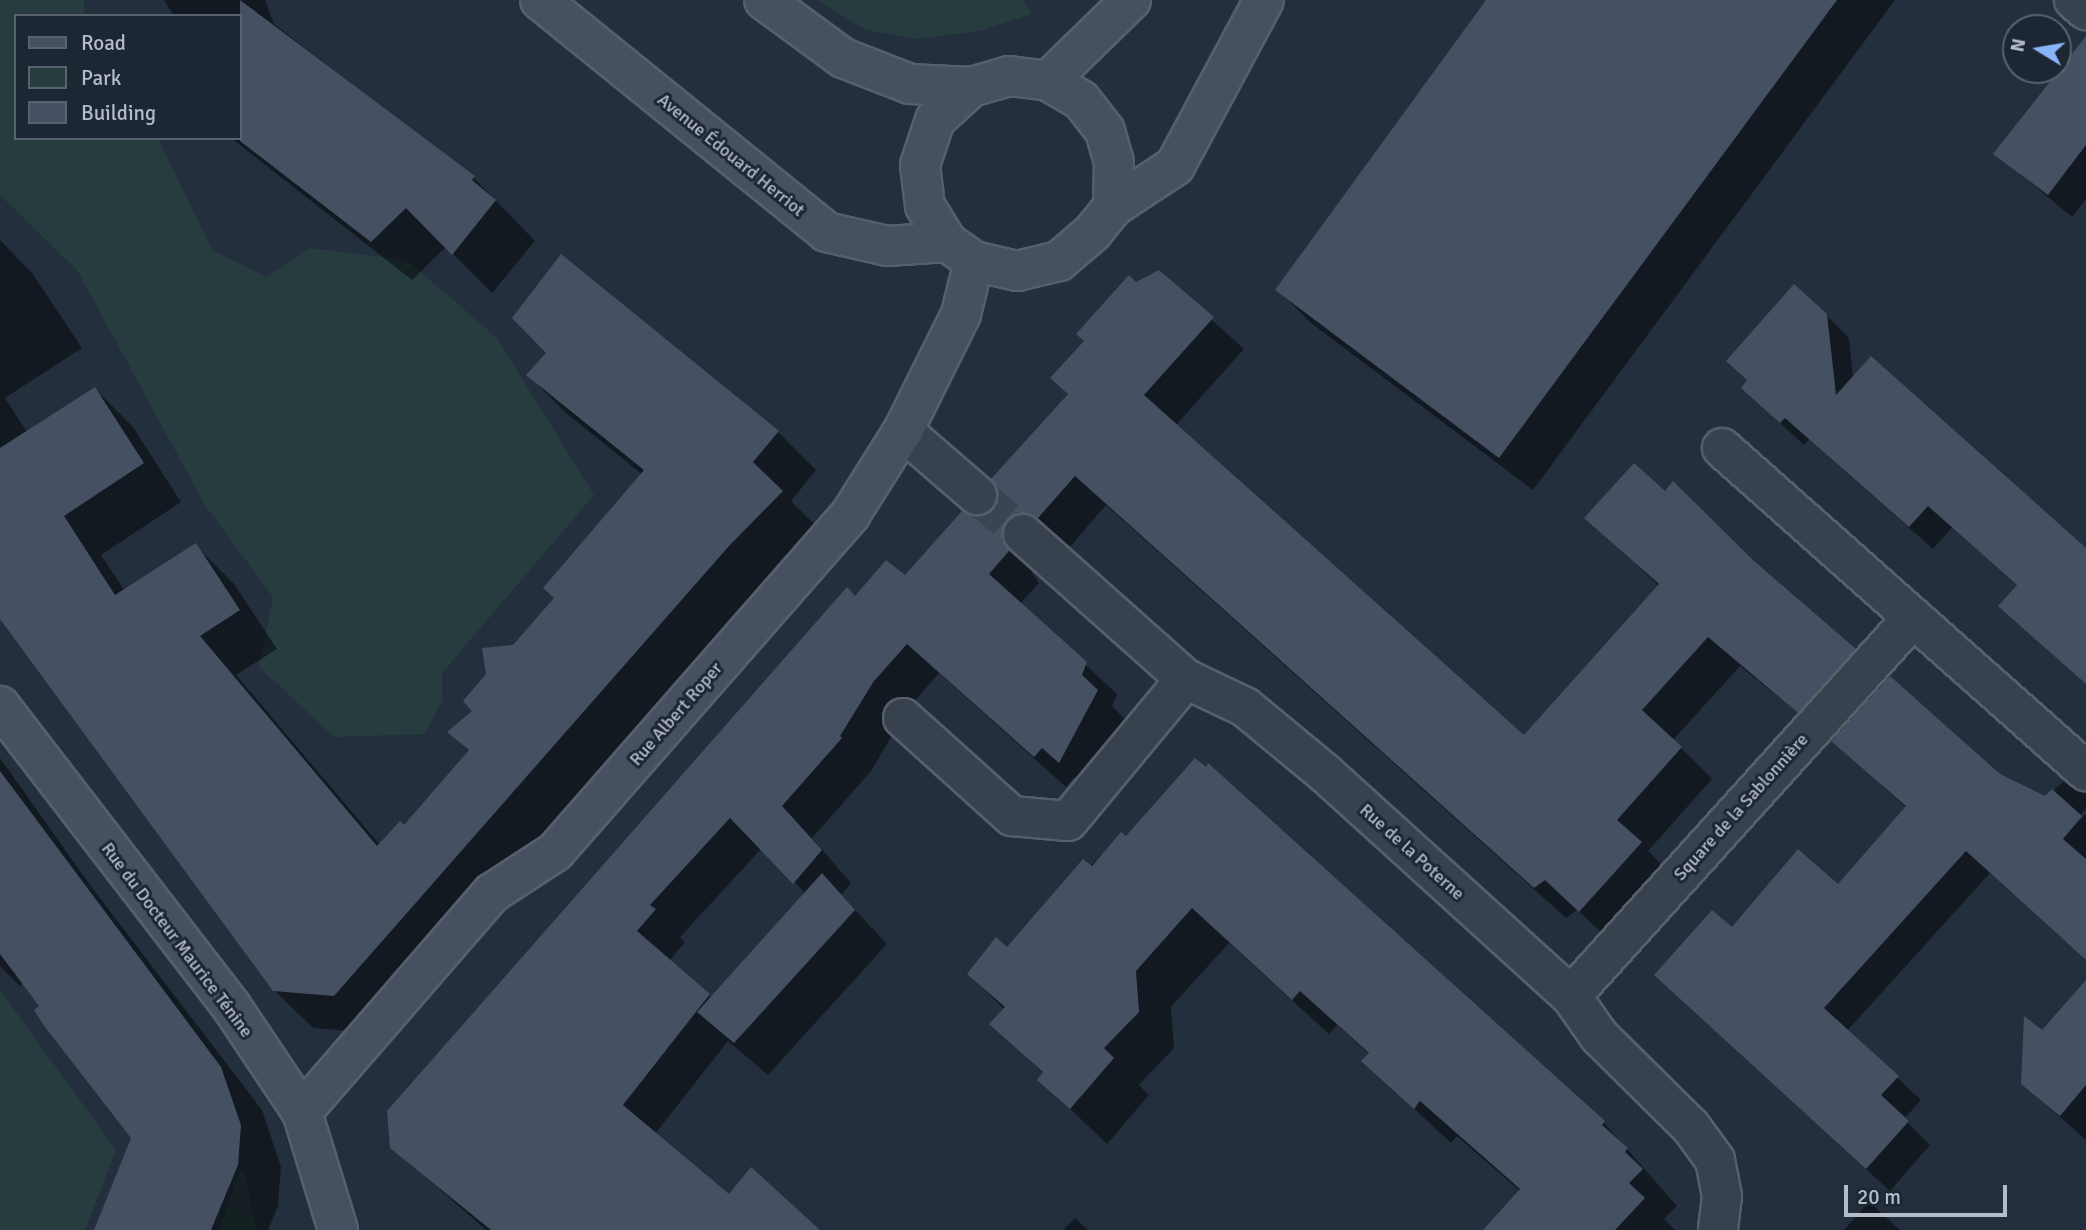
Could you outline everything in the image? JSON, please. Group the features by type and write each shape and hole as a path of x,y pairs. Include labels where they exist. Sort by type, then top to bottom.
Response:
{"street":[{"name":"Avenue Édouard Herriot","path":"540,0 826,232 887,246 961,251"},
{"path":"764,0 843,58 910,84 971,87 1009,76 1048,81 1082,100 1105,131 1114,162 1113,206"},
{"path":"1048,81 1131,0"},
{"path":"971,87 935,120 920,165 925,206 961,251 1017,271 1059,261 1093,233 1113,206 1175,166 1264,0"},
{"path":"2074,0 2086,10"},
{"name":"Rue Albert Roper","path":"302,1112 492,893 555,852 850,515 903,431 961,314 961,251"},
{"path":"903,431 977,495"},
{"path":"1722,448 1911,620 2086,771"},
{"name":"Rue de la Poterne","path":"1023,534 1186,679 1245,706 1571,996 1599,1035 1691,1127 1715,1160 1722,1196 1718,1230"},
{"name":"Square de la Sablonnière","path":"1571,996 1911,620"},
{"path":"902,718 1012,816 1068,821 1186,679"},
{"name":"Rue du Docteur Maurice Ténine","path":"0,706 231,1006 302,1112 338,1230"}],"green space":[{"path":"0,0 84,0 85,14 14,14 14,140 159,140 212,250 267,277 309,248 407,260 497,338 594,495 442,673 442,701 424,734 334,737 259,667 273,597 205,505 77,270 0,195"},
{"path":"817,0 1022,0 1032,14 979,31 917,39 866,30"},
{"path":"0,990 116,1150 85,1230 0,1230"},
{"path":"240,1171 245,1174 256,1230 219,1230"}],"building":[{"path":"240,0 475,176 472,180 496,200 452,255 406,208 371,242 240,141"},
{"path":"1486,0 1837,0 1499,458 1275,290"},
{"path":"2086,36 2086,145 2048,195 1993,154 2048,84 2072,84 2072,54"},
{"path":"561,254 779,431 753,462 783,491 729,546 334,996 273,991 0,619 0,448 95,387 144,463 64,516 115,595 196,543 240,610 200,636 377,846 400,821 404,825 469,750 447,732 472,711 463,701 486,674 482,648 513,645 554,598 543,588 644,470 526,375 546,353 512,318"},
{"path":"1159,270 1214,317 1144,395 1524,735 1659,584 1584,518 1634,463 1665,491 1673,481 1754,561 1856,649 1798,713 1708,637 1642,710 1682,747 1617,820 1642,842 1579,912 1545,880 1534,888 1075,476 1038,518 1017,513 1006,520 1002,540 1009,551 989,574 1087,662 1082,675 1098,690 1059,763 1042,748 1034,757 907,644 874,681 840,736 842,738 782,806 822,850 793,884 730,818 650,905 656,909 637,931 710,994 623,1105 729,1194 751,1167 820,1230 491,1230 390,1148 387,1111 847,587 855,596 886,560 905,575 962,511 974,517 993,510 999,498 991,479 1068,394 1050,378 1084,341 1076,334 1129,275 1136,282"},
{"path":"1794,284 1827,314 1836,395 1871,356 2086,548 2086,684 1998,606 2017,585 1928,506 1909,527 1785,418 1780,423 1741,388 1747,380 1726,361"},
{"path":"1890,676 2000,774 2045,796 2052,789 2082,816 2063,839 2086,859 2086,960 1966,851 1824,1008 1899,1076 1881,1095 1909,1121 1866,1169 1654,975 1712,910 1732,927 1798,849 1838,884 1906,806 1831,741"},
{"path":"1195,758 1206,767 1208,763 1605,1121 1602,1125 1628,1148 1625,1152 1643,1169 1629,1183 1645,1198 1615,1230 1483,1230 1520,1189 1420,1101 1414,1109 1361,1061 1369,1053 1300,991 1292,1000 1192,908 1136,971 1139,1012 1104,1048 1114,1058 1070,1109 1037,1080 1043,1072 989,1024 1005,1007 967,974 996,937 1007,947 1083,859 1092,866 1121,832 1126,836"},
{"path":"0,771 221,1067 241,1125 238,1165 211,1230 94,1230 131,1138 45,1027 34,1010 39,1006 0,954"},
{"path":"822,873 855,910 734,1043 697,1012"},
{"path":"2086,980 2086,1085 2060,1116 2021,1084 2024,1016 2042,1030"}],"tunnel":[{"path":"977,495 1023,534"}]}
